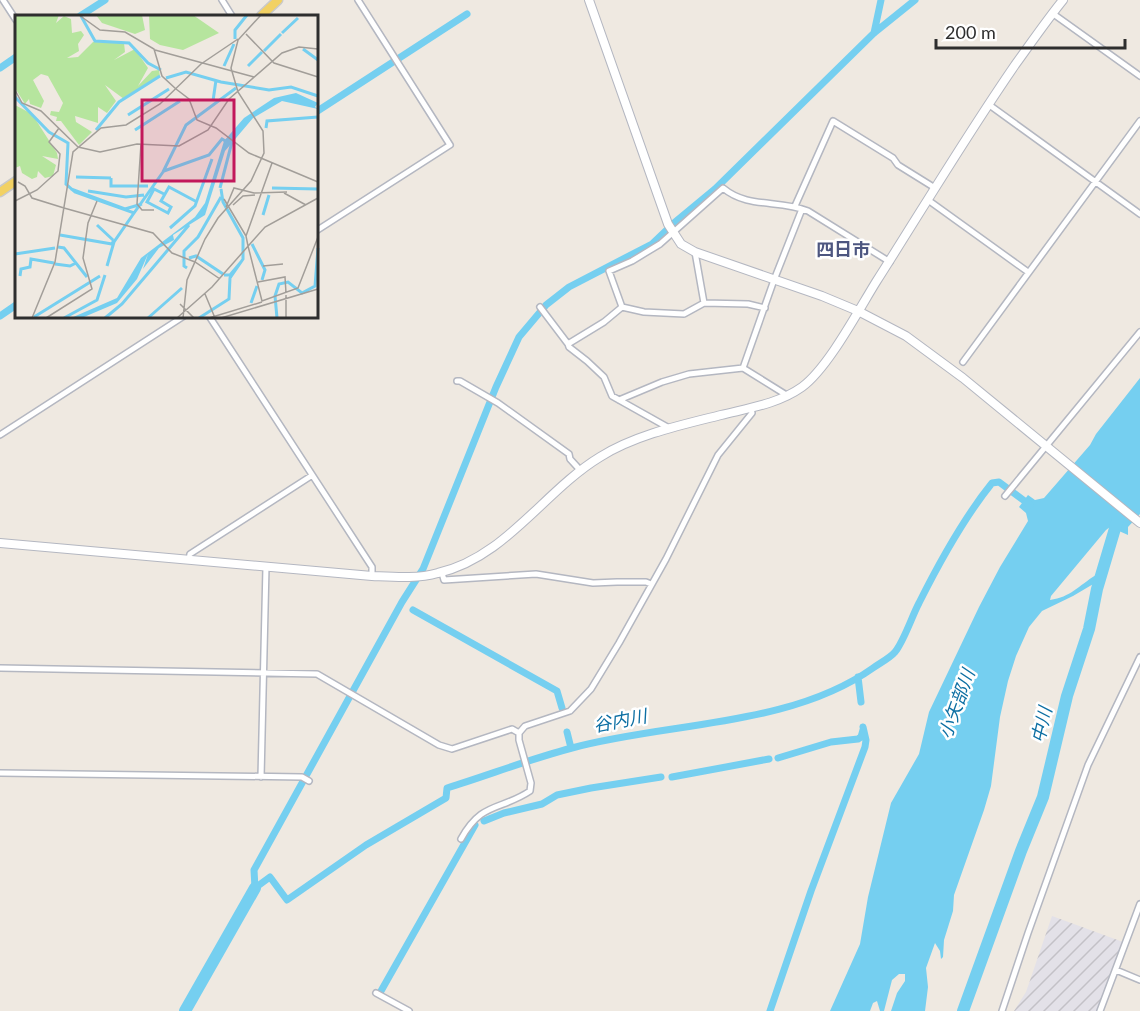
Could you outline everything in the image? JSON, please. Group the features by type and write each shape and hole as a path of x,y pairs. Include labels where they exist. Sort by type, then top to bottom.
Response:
{"main road":[{"path":"262,15 278,0"},
{"path":"0,192 15,182"}],"street":[{"path":"3,0 15,19"},
{"path":"222,0 231,15"},
{"path":"318,230 450,145 358,0"},
{"path":"589,0 671,230 681,244 695,252 822,296 858,311 925,348 1140,523"},
{"path":"0,543 372,576 407,577 442,573 481,554 498,543 600,457 670,429 788,396 814,376 890,262 988,104 1063,0"},
{"path":"1052,13 1140,76"},
{"path":"988,104 1140,214"},
{"path":"795,206 833,121 935,188"},
{"path":"963,362 1140,121"},
{"path":"622,307 609,271 632,261 723,188 736,198 795,206 802,209 890,262"},
{"path":"928,200 1028,272"},
{"path":"742,368 802,209"},
{"path":"695,252 704,303"},
{"path":"622,307 644,312 684,314 704,303 748,304 765,308"},
{"path":"540,307 569,347 604,377 610,393 670,429"},
{"path":"568,344 604,322 622,307"},
{"path":"0,435 181,318"},
{"path":"210,318 372,567 372,576"},
{"path":"1005,496 1048,447 1140,332"},
{"path":"620,400 662,382 689,374 742,368 788,396"},
{"path":"457,381 492,399 569,454 570,459 581,471"},
{"path":"519,736 525,726 570,711 586,695 619,644 666,559 718,455 752,413 751,408"},
{"path":"189,560 190,554 311,476"},
{"path":"261,777 266,567"},
{"path":"442,573 444,580 536,574 593,584 646,582 651,584"},
{"path":"1002,1011 1088,765 1140,657"},
{"path":"0,668 317,674 440,745 452,749 512,729 519,736 531,783 530,791 518,799 498,804 475,818 461,839"},
{"path":"0,773 302,777 309,781"},
{"path":"1100,1011 1140,904"},
{"path":"1116,970 1140,980"},
{"path":"376,993 409,1011"}],"shaded area":[{"path":"1052,916 1123,942 1097,1011 1014,1011 1026,992"}],"water":[{"name":"小矢部川","path":"1140,378 1140,514 1128,527 1128,535 1110,527 1106,530 1050,600 1069,594 1096,575 1095,583 1042,611 1029,627 1016,656 1000,717 991,786 954,895 953,911 944,940 943,957 941,959 940,951 935,943 926,968 928,987 925,1011 891,1011 897,993 905,981 905,974 899,974 892,980 884,1011 880,1011 877,1001 873,1003 870,1011 830,1011 860,944 868,897 891,803 919,754 929,712 979,607 1028,521 1026,513 1019,507 1028,495 1035,500 1044,498 1090,445"}],"waterway":[{"path":"82,15 105,0"},
{"path":"874,33 881,0"},
{"path":"255,888 254,870 402,602 423,569 496,387 519,337 546,305 569,287 652,244 715,189 874,33 915,0"},
{"path":"318,111 467,14"},
{"path":"0,68 15,58"},
{"path":"0,316 15,306"},
{"name":"谷内川","path":"255,888 270,877 287,900 366,845 446,798 447,788 572,748 767,712 804,702 840,687 895,652 944,556 971,511 992,483 999,482 1030,505"},
{"name":"中川","path":"963,1011 1043,797 1067,696 1089,629 1097,589 1119,515"},
{"path":"413,610 557,691 562,708"},
{"path":"858,677 861,702"},
{"path":"770,1011 811,891 865,747 863,727"},
{"path":"778,758 831,742 858,739 863,730"},
{"path":"567,732 571,748"},
{"path":"672,777 769,759"},
{"path":"484,821 504,813 542,804 557,795 661,777"},
{"path":"381,991 475,825"},
{"name":"谷内川","path":"185,1011 255,888"}],"district":[{"name":"四日市","path":"843,250"}]}
